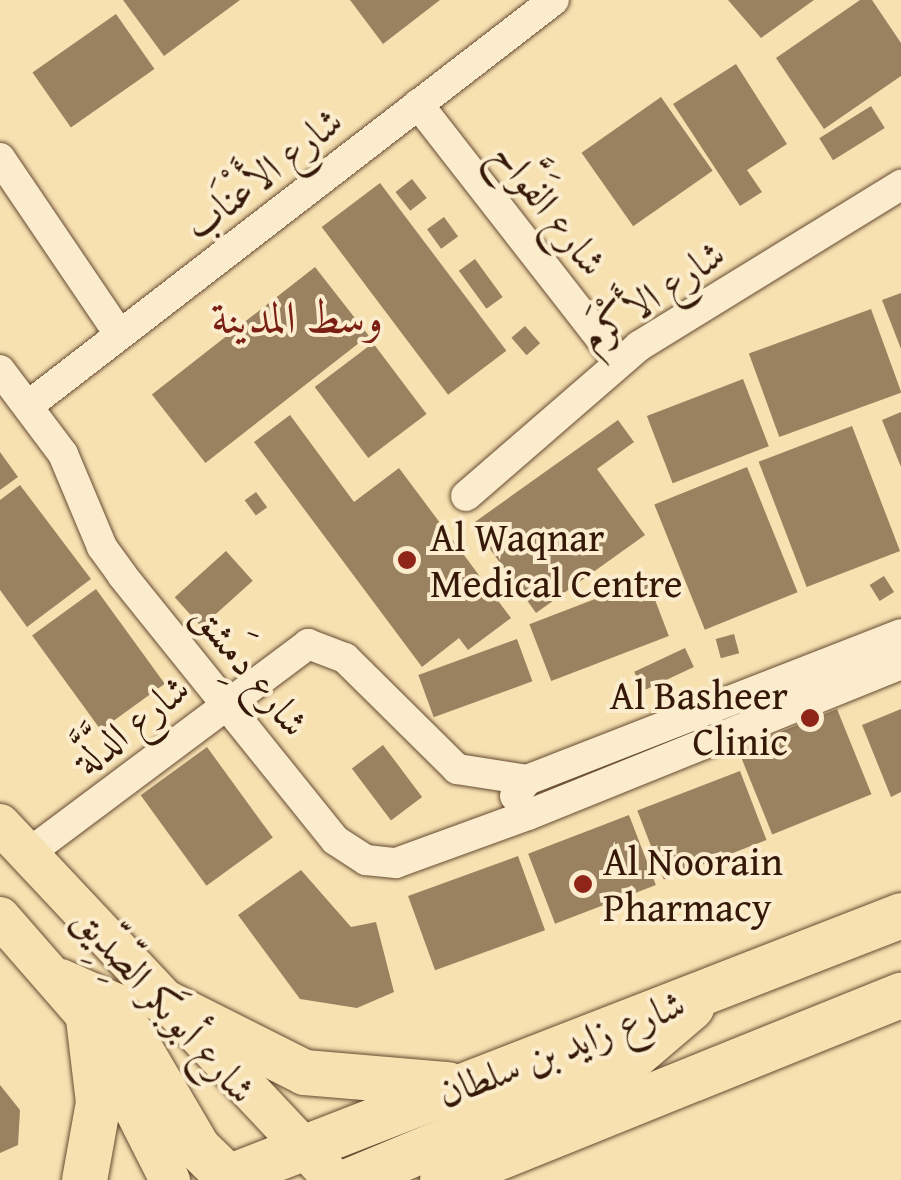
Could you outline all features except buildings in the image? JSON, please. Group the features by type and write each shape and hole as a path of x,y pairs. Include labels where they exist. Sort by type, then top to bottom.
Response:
{"highway":[{"name":"شارع زايد بن سلطان","path":"226,1179 307,1170 474,1082 901,916"},
{"path":"60,981 114,1005 198,1148 226,1179"},
{"path":"350,1180 622,1066 706,992"},
{"name":"شارع زايد بن سلطان","path":"442,1180 495,1167 901,995"},
{"path":"163,1001 270,1058 331,1079 474,1082"},
{"path":"84,1180 98,1102 88,1018"}],"main road":[{"name":"شارع أبوبَكر الصِّدِّيق","path":"0,824 163,1001 307,1170"},
{"name":"شارع أبوبَكر الصِّدِّيق","path":"0,917 60,981 88,1018 170,1180"}],"street":[{"name":"شارع الأَعْنَاب","path":"28,405 548,2"},
{"name":"شارع الفَوَّاح","path":"418,104 619,362"},
{"path":"0,158 119,334"},
{"name":"شارع الأَكْرَم","path":"466,496 619,362 901,184"},
{"name":"شارع دِمَشق","path":"0,370 63,454 102,547 228,699 335,840 385,865 528,816 901,664"},
{"path":"528,816 515,797 527,780 901,634"},
{"name":"شارع الدَّلَّة","path":"28,852 284,655 318,644 345,658 458,769 527,780"}],"place":[{"name":"Al Waqnar Medical Centre","path":"407,560"},
{"name":"Al Basheer Clinic","path":"810,718"},
{"name":"Al Noorain Pharmacy","path":"583,884"}],"district":[{"name":"وسط المدينة","path":"297,317"}]}
